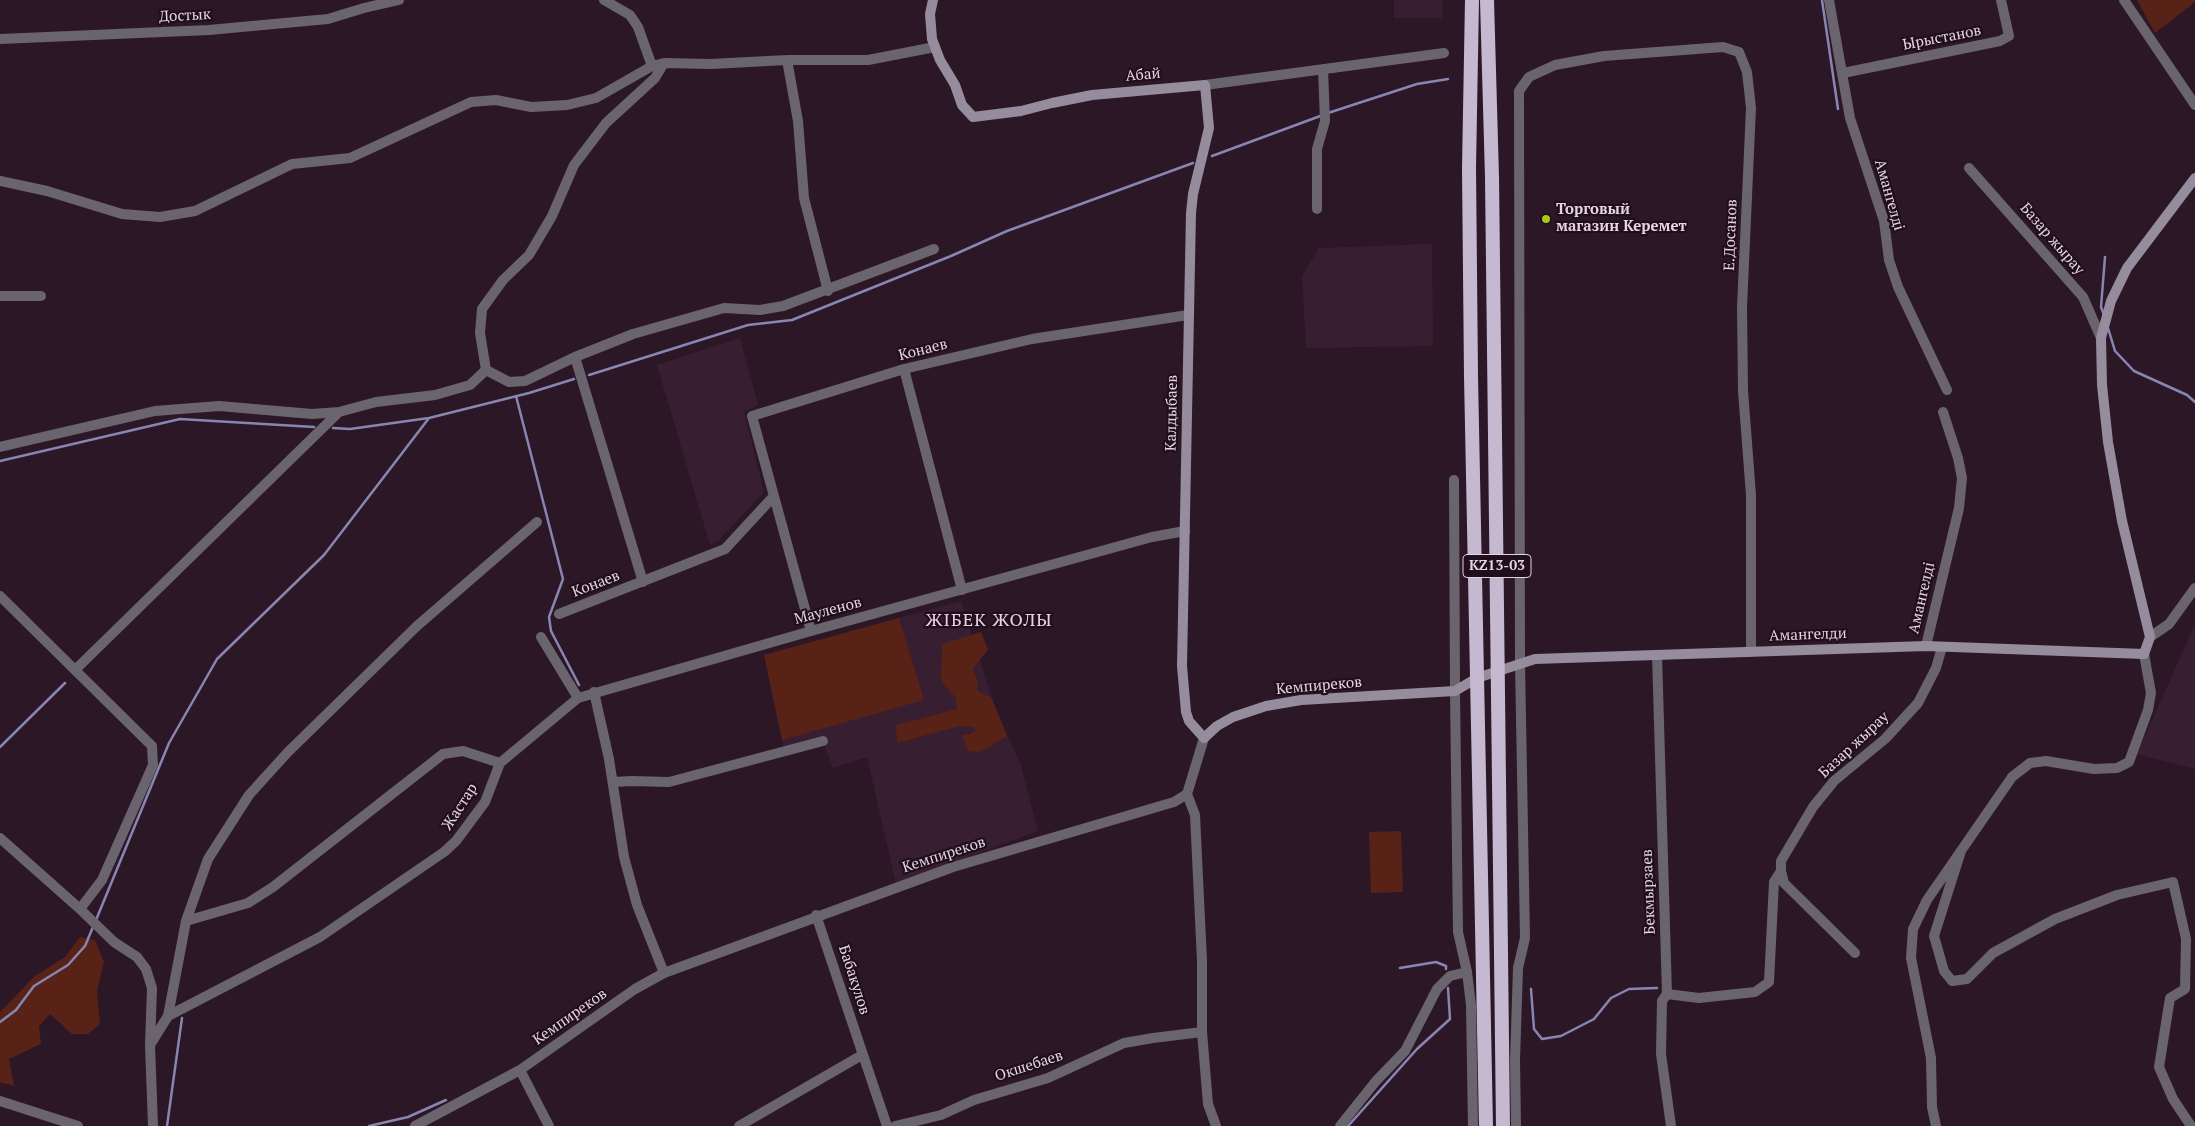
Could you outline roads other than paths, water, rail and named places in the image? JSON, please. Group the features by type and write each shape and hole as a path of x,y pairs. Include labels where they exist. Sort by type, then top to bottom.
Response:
{"highway":[{"path":"1472,4 1487,3"},
{"name":"KZ13-03","path":"1487,3 1492,168 1503,1126"},
{"name":"KZ13-03","path":"1472,4 1469,168 1486,1126"},
{"path":"1469,168 1492,168"}],"main road":[{"name":"Абай","path":"934,0 930,14 932,39 940,60 955,85 962,106 973,117 1021,111 1052,102 1092,95 1205,85"},
{"name":"Калдыбаев","path":"1204,738 1189,721 1184,703 1182,666 1191,213 1193,194 1209,128 1205,85"},
{"path":"2144,654 2150,637 2122,521 2108,442 2102,385 2101,338 2111,301 2127,268 2195,178"},
{"name":"Амангелди","path":"1477,678 1535,659 1657,654 1926,646 2144,654"},
{"name":"Кемпиреков","path":"1204,738 1217,726 1233,717 1266,706 1301,700 1455,691 1477,678"}],"street":[{"name":"Достык","path":"0,39 209,30 318,20 399,0"},
{"path":"604,0 630,15 638,26 652,66"},
{"name":"Амангелді","path":"1829,0 1850,118 1884,221 1889,260 1898,287 1947,390"},
{"name":"Ырыстанов","path":"1843,73 2000,42 2009,36 2001,0"},
{"path":"2124,0 2195,105"},
{"path":"0,181 47,191 122,214 160,217 195,212 292,164 350,158 471,102 496,100 531,107 568,105 596,98 652,66 664,64 711,64 787,60 868,60 935,47"},
{"name":"Е.Досанов","path":"1520,663 1519,91 1529,77 1555,66 1604,56 1723,48 1739,52 1747,72 1751,108 1742,307 1743,391 1751,494 1751,652"},
{"name":"Абай","path":"1205,85 1444,53"},
{"path":"787,60 798,121 804,198 828,291"},
{"path":"486,370 480,333 482,309 503,280 529,255 552,216 574,165 606,123 655,78 664,64"},
{"path":"1317,209 1318,149 1325,121 1323,69"},
{"name":"Базар жырау","path":"1969,168 2082,297 2101,338"},
{"path":"486,370 509,382 525,382 575,357 633,334 724,308 768,309 783,306 828,291 934,249"},
{"path":"0,296 41,296"},
{"name":"Конаев","path":"810,631 752,416 904,370 1032,340 1188,315"},
{"name":"Конаев","path":"575,357 642,582"},
{"path":"0,447 155,411 219,406 312,414 340,412 376,402 435,394 470,385 486,370"},
{"path":"904,370 962,590"},
{"path":"75,670 340,412"},
{"name":"Амангелді","path":"1926,646 1959,508 1962,478 1958,458 1943,412"},
{"path":"1454,480 1458,932 1467,972 1471,1005 1473,1126"},
{"name":"Конаев","path":"559,614 725,549 774,497"},
{"path":"150,1045 168,1016 186,921 208,859 249,795 288,752 417,626 537,522"},
{"name":"Мауленов","path":"500,763 578,698 594,692 1152,537 1185,532"},
{"path":"2150,637 2169,624 2195,588"},
{"path":"0,596 152,746 153,764 102,880 80,909"},
{"path":"541,637 578,698"},
{"name":"Базар жырау","path":"1667,994 1699,998 1755,992 1768,982 1774,882 1781,870 1781,860 1813,807 1834,782 1885,739 1918,703 1936,668 1942,647"},
{"name":"Бекмырзаев","path":"1657,654 1667,994 1662,1001 1662,1054 1671,1126"},
{"path":"1936,1126 1932,1107 1931,1058 1910,958 1913,929 1927,900 2012,776 2030,763 2046,762 2094,769 2117,768 2129,762 2148,710 2150,692 2144,654"},
{"path":"1516,1126 1518,968 1525,938 1520,663"},
{"path":"594,692 613,782 624,857 637,905 664,973"},
{"path":"1204,738 1187,794 1195,815 1202,962 1202,1032 1208,1104 1216,1126"},
{"path":"613,782 632,780 669,782 823,741"},
{"path":"186,921 248,903 273,887 443,754 463,751 500,763"},
{"name":"Жастар","path":"168,1016 320,938 444,852 456,841 485,802 500,763"},
{"name":"Кемпиреков","path":"415,1126 520,1070 635,989 664,973 816,915 953,867 1174,802 1187,794"},
{"path":"0,838 114,942 137,957 146,969 152,988 150,1045 153,1126"},
{"path":"1961,851 1934,936 1944,971 1952,981 1967,979 1993,953 2055,920 2117,895 2173,882 2186,939 2185,989 2170,998 2159,1067 2173,1099 2191,1126"},
{"path":"1781,870 1784,883 1855,953"},
{"name":"Бабакулов","path":"816,915 886,1126"},
{"path":"1340,1126 1376,1081 1406,1051 1437,989 1450,976 1467,972"},
{"name":"Окшебаев","path":"895,1126 941,1115 974,1100 1048,1078 1124,1043 1202,1032"},
{"path":"739,1126 862,1055"},
{"path":"520,1070 549,1126"},
{"path":"0,1101 78,1126"}],"waterway":[{"path":"1822,0 1838,109"},
{"path":"1328,113 1417,84 1448,79"},
{"path":"1212,156 1323,115"},
{"path":"589,375 748,325 792,320 951,256 1007,231 1193,163"},
{"path":"2104,315 2101,307 2105,257"},
{"path":"2108,328 2115,351 2134,371 2187,395 2195,402"},
{"path":"333,428 350,429 429,418 529,393 574,379"},
{"path":"516,396 563,579 549,617 551,631 579,685"},
{"path":"96,920 169,743 217,659 324,555 429,418"},
{"path":"0,461 180,419 314,427"},
{"path":"0,747 65,683"},
{"path":"0,1022 16,1010 34,986 68,965 85,946 93,927"},
{"path":"1400,968 1436,962 1446,966 1446,969"},
{"path":"1348,1126 1417,1049 1450,1019 1448,988"},
{"path":"1531,989 1534,1029 1542,1039 1561,1036 1594,1019 1611,998 1629,989 1657,988"},
{"path":"167,1126 182,1018"},
{"path":"369,1126 408,1117 446,1100"}],"place":[{"name":"Торговый магазин Керемет","path":"1546,219"}],"district":[{"name":"ЖІБЕК ЖОЛЫ","path":"989,621"}]}
